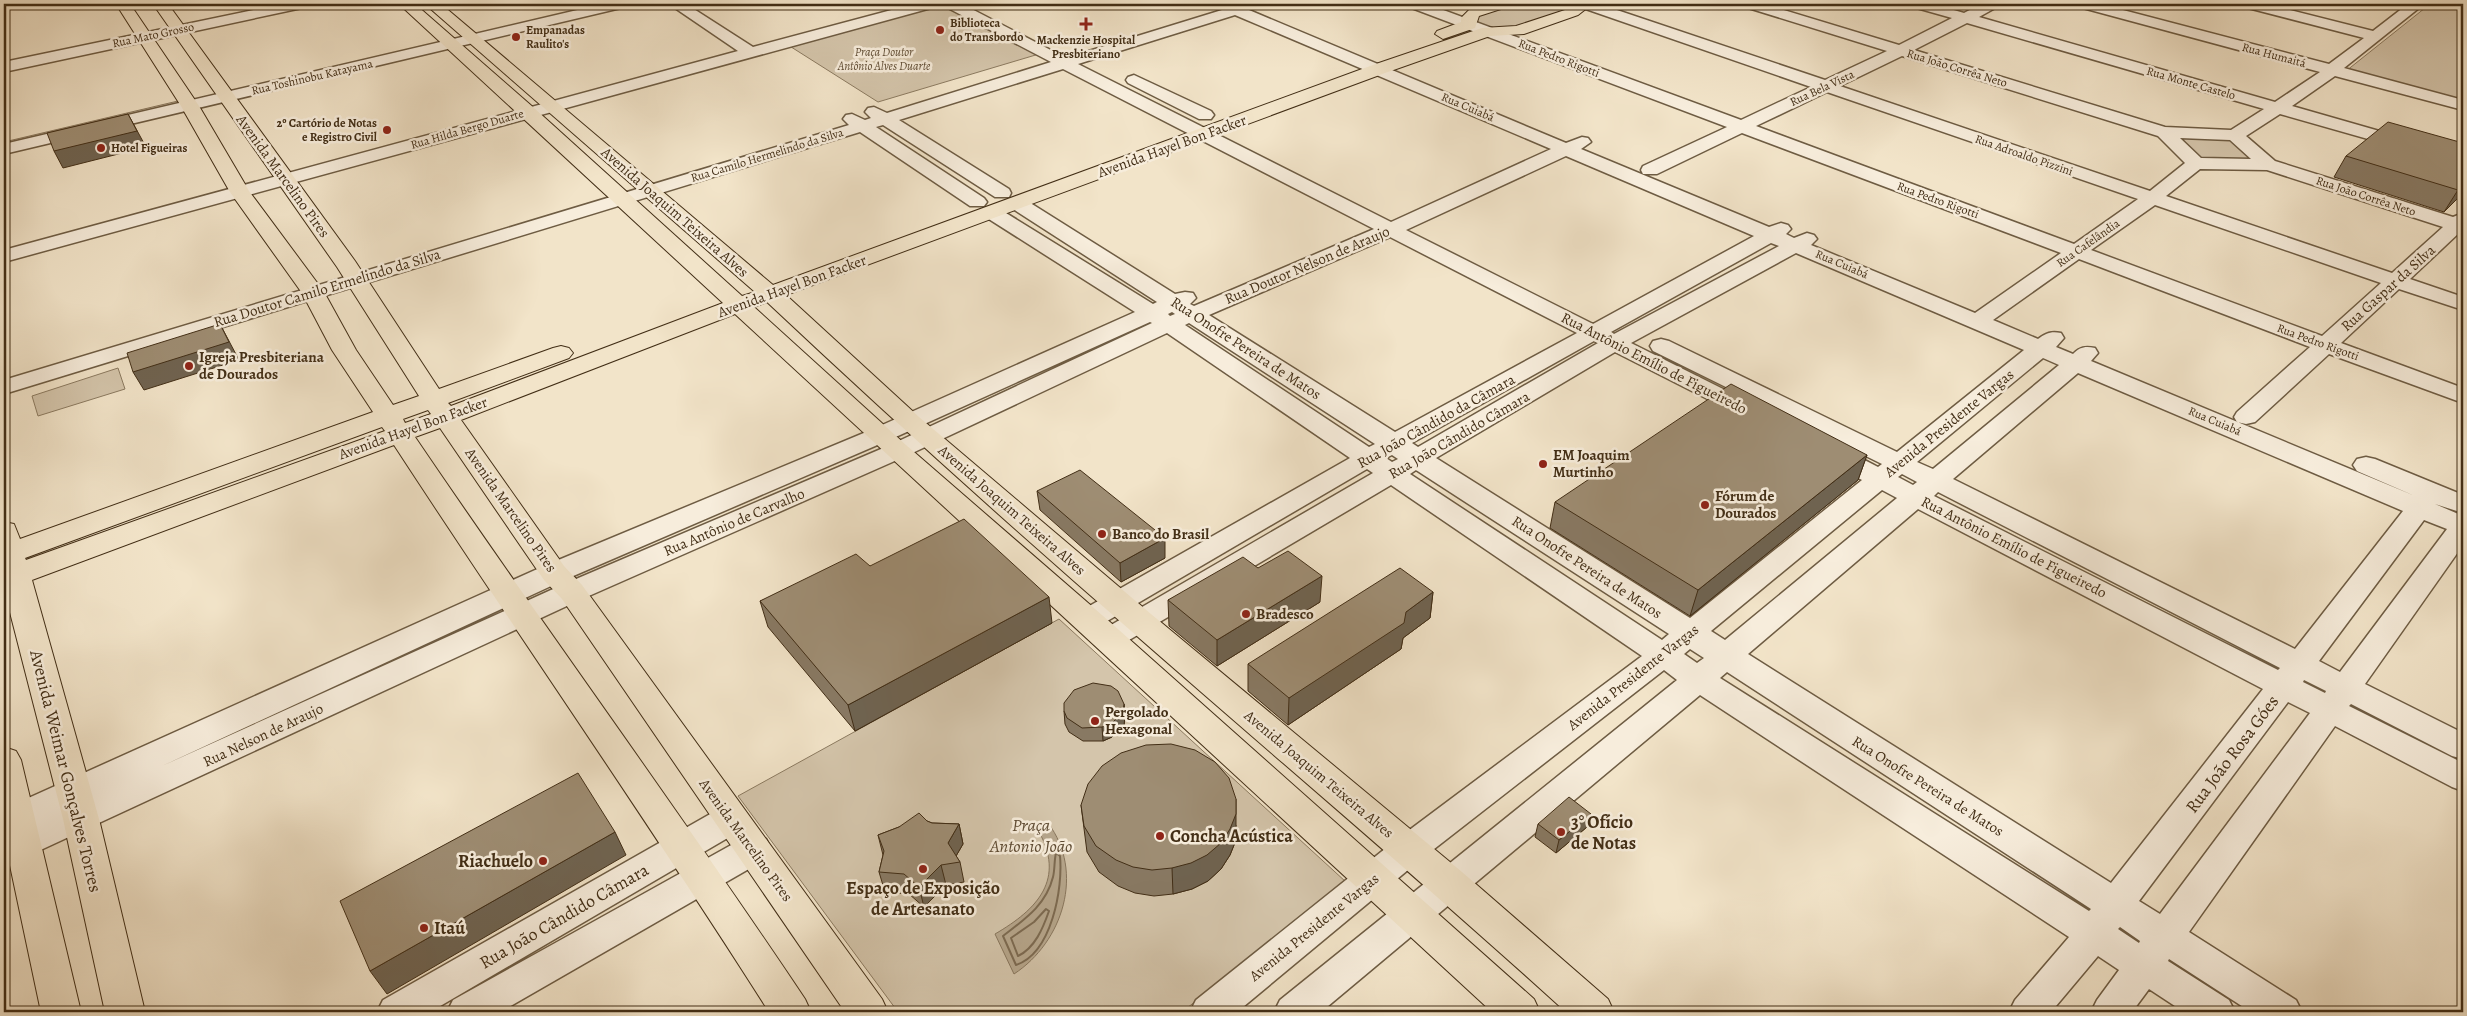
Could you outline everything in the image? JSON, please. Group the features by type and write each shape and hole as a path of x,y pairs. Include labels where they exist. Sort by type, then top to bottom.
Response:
{"main road":[{"path":"123,4 187,102 237,187 308,286 344,350 514,605 704,878 791,1012"},
{"name":"Avenida Marcelino Pires","path":"160,4 283,175 440,408 868,1012"},
{"name":"Avenida Joaquim Teixeira Alves","path":"406,4 457,38 535,104 644,186 763,288 919,430 1129,612 1449,883 1594,1012"},
{"name":"Avenida Joaquim Teixeira Alves","path":"432,4 457,38"},
{"name":"Avenida Hayel Bon Facker","path":"1380,63 1469,25 1469,18 1474,13 1502,4"},
{"name":"Avenida Hayel Bon Facker","path":"7,559 394,425 732,299 1380,63 1488,31 1518,31 1573,12 1579,8 1576,4"},
{"name":"Avenida Joaquim Teixeira Alves","path":"535,104 618,194 889,443 1520,1012"},
{"name":"Avenida Weimar Gonçalves Torres","path":"7,559 77,806 124,1012"},
{"path":"4,760 11,835 61,1012"}],"street":[{"name":"Rua Mato Grosso","path":"176,27 271,4"},
{"name":"Rua Mato Grosso","path":"4,60 302,4"},
{"name":"Rua Toshinobu Katayama","path":"457,38 585,4"},
{"name":"Rua Toshinobu Katayama","path":"4,149 223,93 457,38 621,4"},
{"path":"676,4 755,43"},
{"name":"Rua Hilda Bergo Duarte","path":"4,242 283,175 898,4"},
{"name":"Rua Hilda Bergo Duarte","path":"755,43 930,4"},
{"name":"Rua Antônio Emílio de Figueiredo","path":"951,4 1066,56 1207,125 2292,675 2337,699 2463,778"},
{"name":"Rua Antônio Emílio de Figueiredo","path":"977,4 1066,56"},
{"path":"1066,56 1219,4"},
{"name":"Rua Cuiabá","path":"1219,4 1246,6 1564,141 2426,500 2463,505"},
{"name":"Rua Pedro Rigotti","path":"1414,4 2463,396"},
{"name":"Rua Adroaldo Pizzini","path":"1585,4 2463,304"},
{"name":"Rua João Corrêa Neto","path":"1750,4 2164,132"},
{"name":"Rua Monte Castelo","path":"1918,4 2463,161"},
{"name":"Rua Bela Vista","path":"1650,170 1900,51 1992,4"},
{"name":"Rua Humaitá","path":"2084,4 2463,105"},
{"path":"2249,4 2376,36"},
{"path":"2164,132 2235,135 2279,108 2332,70 2417,4"},
{"path":"877,113 1066,56 1246,6"},
{"name":"Rua Mato Grosso","path":"4,67 142,34"},
{"name":"Rua Toshinobu Katayama","path":"4,139 187,102"},
{"name":"Rua Camilo Hermelindo da Silva","path":"855,121 877,113"},
{"name":"Rua Onofre Pereira de Matos","path":"877,113 997,203"},
{"name":"Rua Onofre Pereira de Matos","path":"855,121 997,203 1171,313 1394,443 2283,1012"},
{"name":"Rua Doutor Camilo Ermelindo da Silva","path":"4,370 206,317 855,121"},
{"path":"2164,132 2196,163 2269,165"},
{"path":"2235,135 2269,165"},
{"name":"Rua Cuiabá","path":"1564,141 1650,170 1791,236"},
{"name":"Rua Doutor Nelson de Araujo","path":"889,443 1171,313 1391,219 1564,141"},
{"name":"Rua Cafelândia","path":"1985,316 2152,198 2196,163"},
{"name":"Rua João Corrêa Neto","path":"2269,165 2461,224"},
{"name":"Rua Hilda Bergo Duarte","path":"4,256 237,187"},
{"name":"Rua Gaspar da Silva","path":"2246,417 2395,281 2461,224"},
{"name":"Rua João Cândido Câmara","path":"1098,630 1380,466 1418,458 1615,332 1791,236"},
{"name":"Rua Onofre Pereira de Matos","path":"1171,313 1380,466 1697,678 2216,1012"},
{"name":"Rua Doutor Camilo Ermelindo da Silva","path":"4,387 206,317"},
{"name":"Rua João Cândido da Câmara","path":"1380,466 1394,443 1615,332"},
{"name":"Avenida Presidente Vargas","path":"1210,1012 1408,850 1663,655 2048,343"},
{"path":"1293,1012 1697,678 1726,657 1924,488 2082,357"},
{"name":"Rua Cuiabá","path":"2082,357 2246,417 2426,500 2463,526"},
{"name":"Rua Antônio de Carvalho","path":"514,605 563,582 889,443"},
{"name":"Rua João Rosa Góes","path":"2028,1012 2116,905 2426,500"},
{"path":"2110,1012 2463,526"},
{"name":"Rua Nelson de Araujo","path":"11,835 514,605"},
{"name":"Rua Antônio Emílio de Figueiredo","path":"2337,699 2463,747"},
{"name":"Rua João Cândido Câmara","path":"396,1012 731,819"},
{"path":"466,1012 754,849"}],"green space":[{"name":"Praça Doutor Antônio Alves Duarte","path":"945,4 1039,54 878,102 788,45"},
{"path":"1507,4 1571,4 1573,6 1571,9 1535,22 1508,29 1483,25 1474,18 1476,14"},
{"path":"2430,4 2463,4 2463,102 2346,71"},
{"path":"178,101 181,106 4,146 4,142"},
{"path":"2170,134 2234,136 2265,163 2198,161"},
{"path":"118,368 125,389 38,416 32,396"},
{"name":"Praça Antonio João","path":"1059,619 1346,882 1182,1012 898,1012 738,796"}],"water":[{"path":"1048,823 1059,842 1065,863 1066,884 1063,905 1056,925 1045,944 1031,960 1014,974 995,934 1024,914 1043,891 1048,878 1049,863 1046,848 1038,830"}],"building":[{"path":"128,114 137,131 54,151 47,133"},
{"path":"2388,122 2463,143 2463,185 2458,190 2346,156"},
{"path":"220,324 229,342 133,372 127,353"},
{"name":"Fórum de Dourados","path":"1731,384 1867,455 1698,590 1555,502"},
{"path":"1080,470 1165,538 1120,563 1037,491"},
{"path":"964,519 1049,597 848,705 760,601 856,554 870,566"},
{"path":"1288,551 1322,576 1217,640 1168,600 1243,557 1258,568"},
{"path":"1400,568 1433,592 1406,612 1404,623 1289,698 1248,664"},
{"name":"Pergolado Hexagonal","path":"1093,683 1111,686 1118,691 1124,704 1123,712 1111,724 1102,727 1082,728 1067,718 1064,711 1064,703 1074,690"},
{"name":"Concha Acústica","path":"1171,744 1195,750 1215,762 1229,778 1236,799 1236,814 1230,829 1221,843 1207,855 1191,863 1172,868 1152,870 1133,867 1116,860 1096,846 1084,826 1081,805 1088,784 1102,766 1121,753 1146,745"},
{"path":"578,773 615,832 370,971 340,901"},
{"path":"1569,797 1591,814 1559,840 1538,824"},
{"path":"919,813 932,823 959,824 948,843 960,862 941,865 919,887 904,874 879,872 884,851 878,835 899,827"}],"place":[{"name":"Mackenzie Hospital Presbiteriano","path":"1086,24"},
{"name":"Biblioteca do Transbordo","path":"940,30"},
{"name":"Empanadas Raulito's","path":"516,37"},
{"name":"2º Cartório de Notas e Registro Civil","path":"387,130"},
{"name":"Hotel Figueiras","path":"101,148"},
{"name":"Igreja Presbiteriana de Dourados","path":"189,366"},
{"name":"EM Joaquim Murtinho","path":"1543,464"},
{"name":"Fórum de Dourados","path":"1705,505"},
{"name":"Banco do Brasil","path":"1102,534"},
{"name":"Bradesco","path":"1246,614"},
{"name":"Pergolado Hexagonal","path":"1095,721"},
{"name":"3° Ofício de Notas","path":"1561,832"},
{"name":"Concha Acústica","path":"1160,836"},
{"name":"Riachuelo","path":"543,861"},
{"name":"Espaço de Exposição de Artesanato","path":"923,869"},
{"name":"Itaú","path":"424,928"}]}
